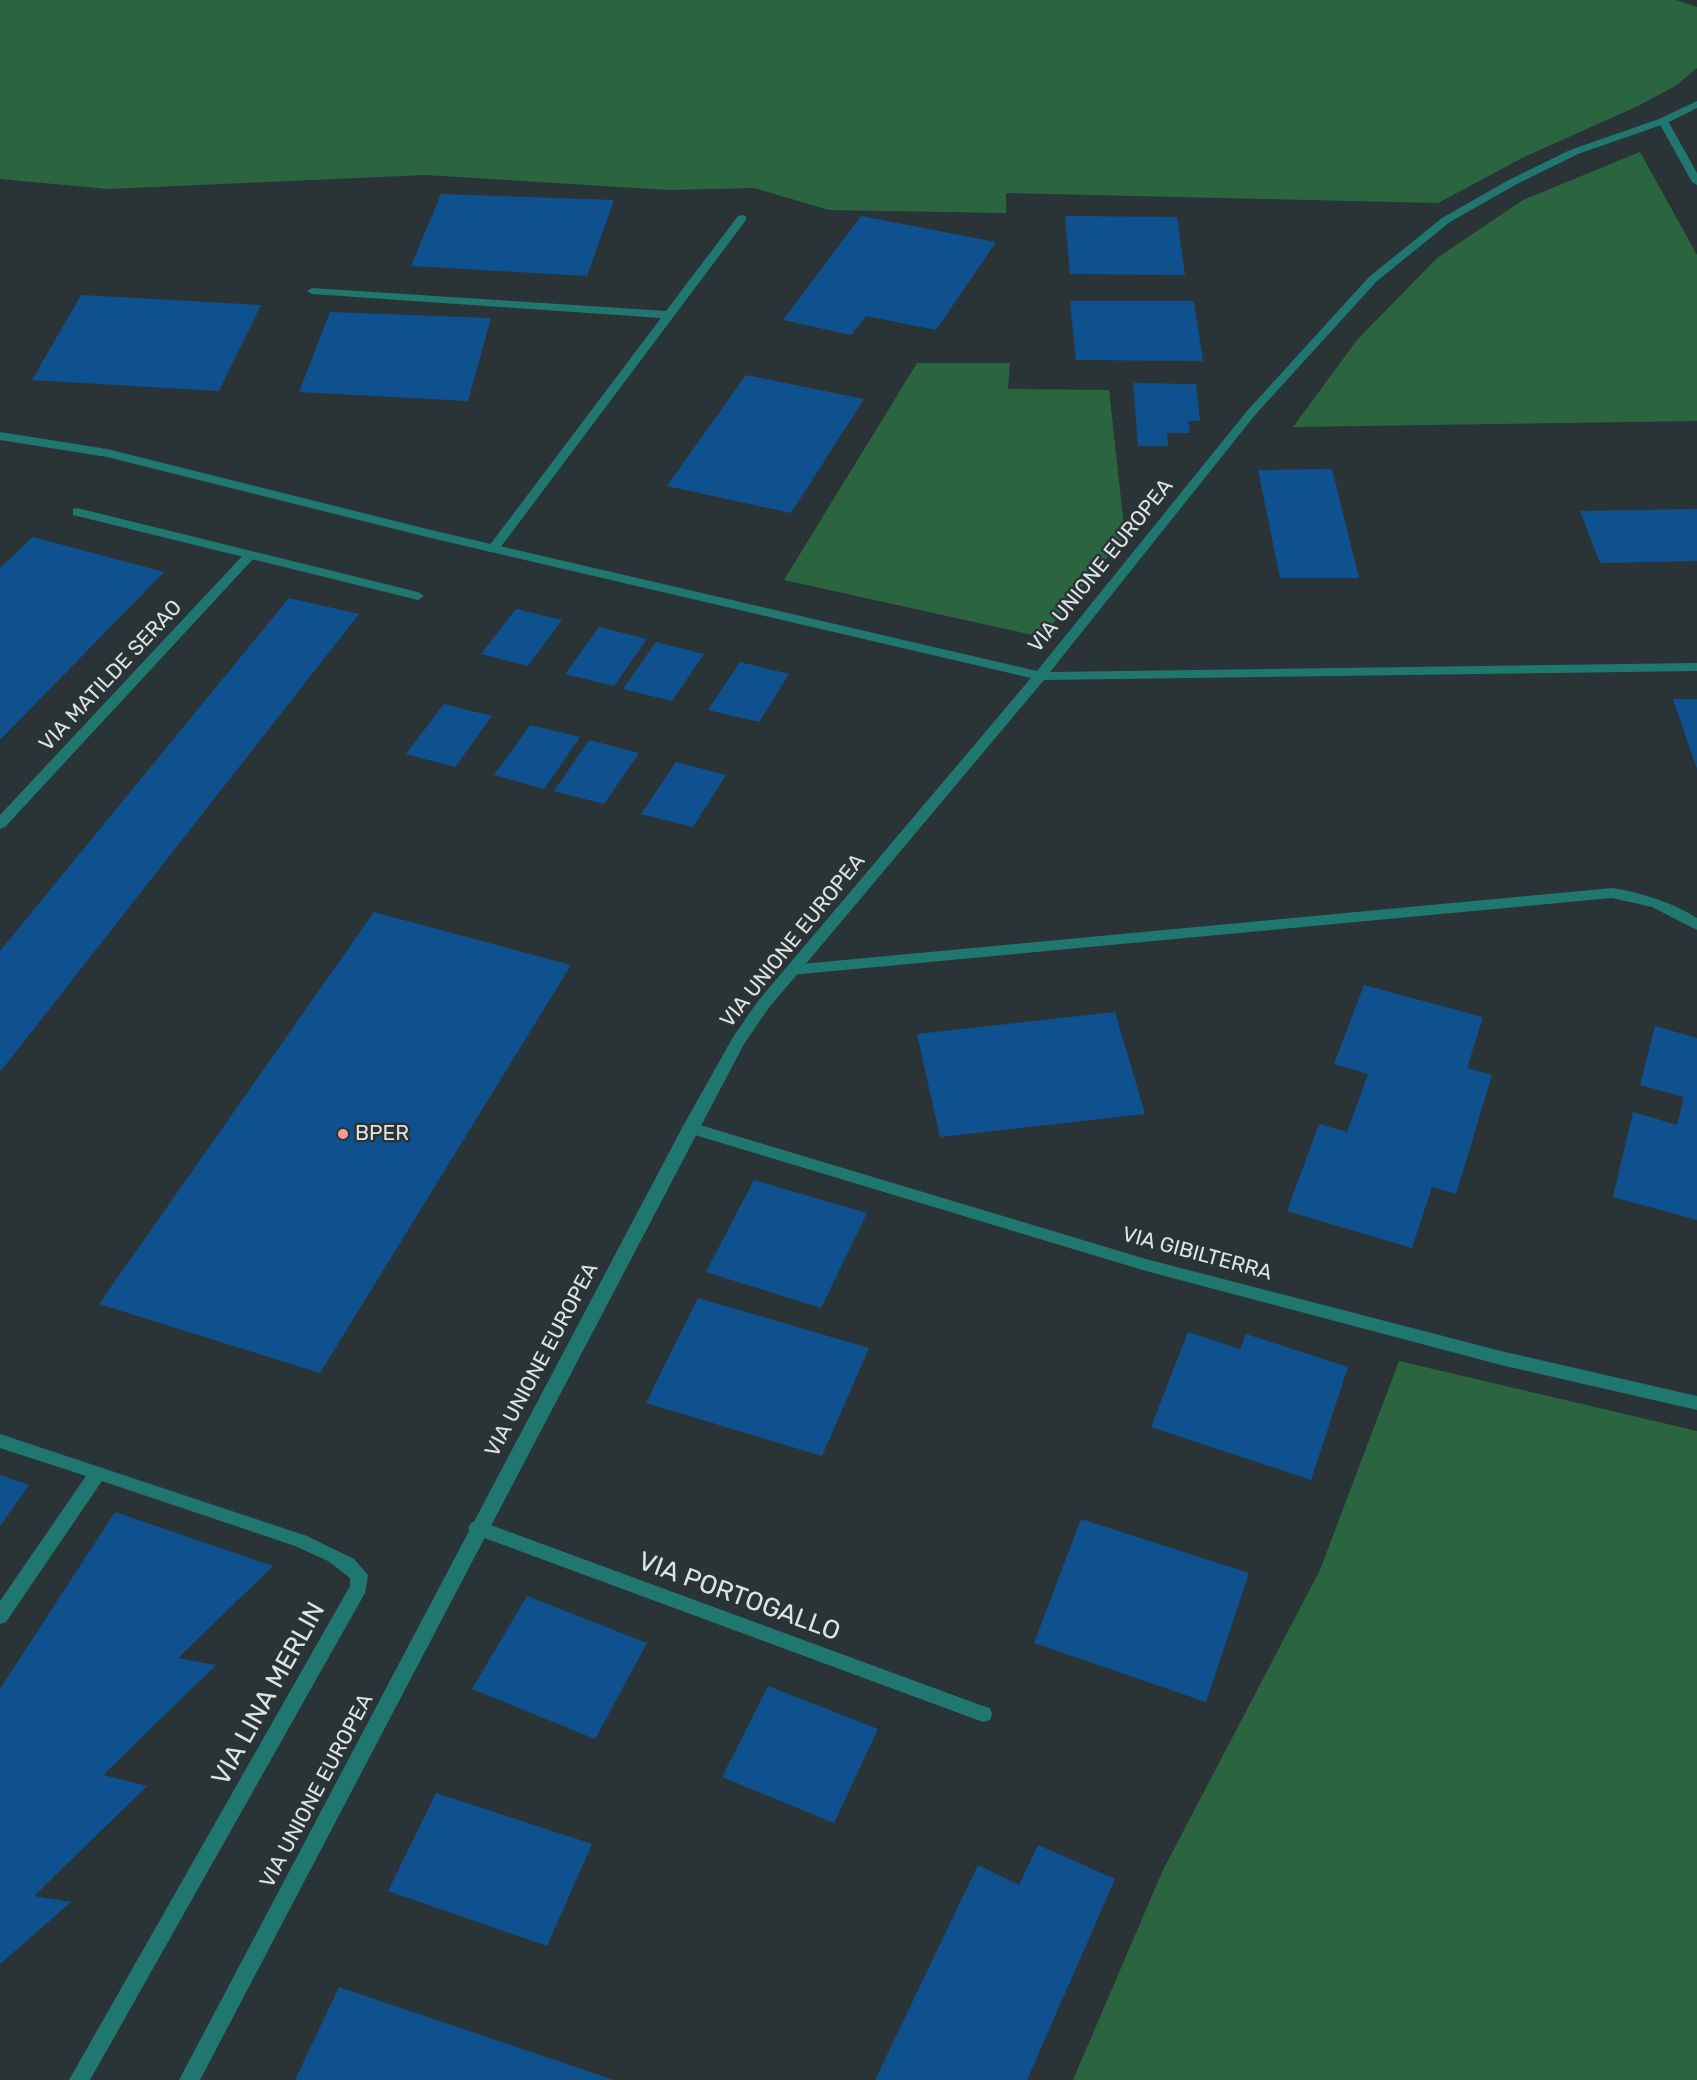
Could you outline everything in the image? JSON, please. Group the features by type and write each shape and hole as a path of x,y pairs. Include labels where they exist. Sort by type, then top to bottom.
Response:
{"street":[{"name":"VIA UNIONE EUROPEA","path":"189,2080 477,1528 690,1128 738,1041 791,970 1040,676 1251,413 1373,279 1446,220 1511,183 1574,152 1663,121 1697,104"},
{"path":"1663,121 1697,182"},
{"path":"493,549 742,218"},
{"path":"312,291 669,315"},
{"path":"0,436 107,453 493,549 1040,676 1697,667"},
{"path":"77,512 418,596"},
{"name":"VIA MATILDE SERAO","path":"0,824 250,555"},
{"path":"791,970 1612,893 1641,897 1670,907 1697,925"},
{"name":"VIA GIBILTERRA","path":"690,1128 1146,1264 1501,1358 1697,1403"},
{"name":"VIA LINA MERLIN","path":"0,1441 99,1472 309,1545 351,1566 359,1575 359,1587 79,2080"},
{"path":"0,1616 99,1472"},
{"name":"VIA PORTOGALLO","path":"477,1528 982,1714"}],"green space":[{"path":"0,0 1676,0 1697,7 1697,68 1677,85 1638,106 1524,157 1438,203 1006,193 1006,213 829,210 754,188 669,190 425,175 108,189 0,179"},
{"path":"1640,152 1697,255 1697,421 1293,427 1357,340 1437,258 1523,200"},
{"path":"917,363 1010,363 1008,389 1109,390 1125,536 1042,637 784,580"},
{"path":"1399,1361 1697,1431 1697,2080 1073,2080 1163,1870 1320,1570"}],"building":[{"path":"441,194 614,200 587,276 411,266"},
{"path":"861,216 996,242 936,330 866,316 851,335 783,320"},
{"path":"1065,216 1177,217 1185,275 1070,274"},
{"path":"81,295 261,305 219,391 32,380"},
{"path":"1070,301 1194,301 1203,361 1076,360"},
{"path":"330,312 491,318 468,401 299,392"},
{"path":"746,375 864,399 791,513 667,486"},
{"path":"1133,383 1196,384 1200,421 1188,421 1190,433 1167,433 1168,446 1138,446"},
{"path":"1332,469 1359,578 1280,578 1258,470"},
{"path":"1697,509 1697,561 1600,563 1580,511"},
{"path":"33,537 164,572 0,740 0,568"},
{"path":"289,598 359,614 0,1072 0,951"},
{"path":"516,609 562,620 528,666 481,654"},
{"path":"599,627 647,639 614,686 565,674"},
{"path":"656,642 704,654 672,701 623,689"},
{"path":"740,662 789,674 759,722 708,710"},
{"path":"1673,699 1697,699 1697,769"},
{"path":"444,704 492,716 455,767 406,754"},
{"path":"530,725 580,737 544,789 494,775"},
{"path":"589,740 639,753 604,804 554,791"},
{"path":"676,762 726,775 693,827 641,814"},
{"name":"BPER","path":"374,912 571,965 320,1373 99,1304"},
{"path":"1364,985 1483,1017 1467,1068 1492,1075 1456,1194 1432,1187 1412,1248 1287,1211 1319,1124 1347,1132 1368,1074 1334,1064"},
{"path":"1115,1012 1145,1114 940,1137 917,1034"},
{"path":"1655,1026 1697,1038 1697,1220 1613,1197 1633,1112 1677,1125 1684,1097 1640,1085"},
{"path":"754,1180 867,1213 821,1308 706,1272"},
{"path":"698,1298 869,1348 822,1456 646,1403"},
{"path":"1188,1332 1240,1349 1246,1334 1348,1367 1311,1480 1151,1427"},
{"path":"0,1475 29,1485 0,1526"},
{"path":"115,1512 273,1566 178,1658 216,1665 103,1775 147,1786 34,1896 71,1902 0,1964 0,1689"},
{"path":"1081,1519 1249,1573 1206,1702 1034,1643"},
{"path":"527,1596 647,1643 595,1739 472,1689"},
{"path":"768,1686 878,1729 834,1823 722,1777"},
{"path":"436,1793 592,1844 547,1946 388,1891"},
{"path":"1038,1845 1115,1879 1027,2080 875,2080 978,1865 1019,1885"},
{"path":"339,1987 614,2080 295,2080"}],"place":[{"name":"BPER","path":"343,1134"}]}
